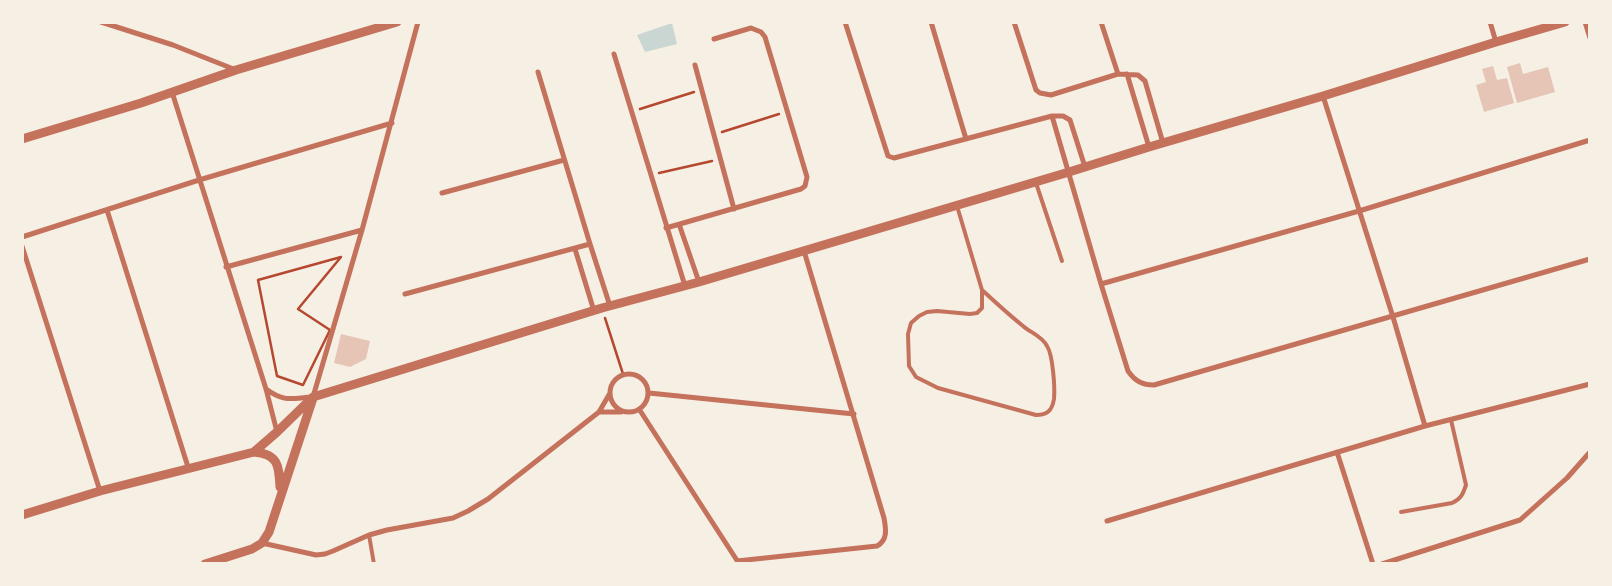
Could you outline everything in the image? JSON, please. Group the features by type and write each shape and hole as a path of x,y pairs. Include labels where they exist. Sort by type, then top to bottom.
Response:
{"street":[{"path":"101,22 236,70"},
{"path":"22,139 142,103 236,70 397,22"},
{"path":"205,564 252,549 262,543 269,532 313,397 362,230 418,22"},
{"path":"845,22 888,156 894,158 1052,116 1063,116 1070,120 1084,167"},
{"path":"931,22 966,139"},
{"path":"1014,22 1036,90 1040,93 1051,94 1118,74 1138,75 1145,81 1163,143"},
{"path":"1101,22 1118,74"},
{"path":"1490,22 1496,42"},
{"path":"266,389 282,399 291,400 313,397 602,308 699,282 956,206 1566,22"},
{"path":"1585,22 1590,38"},
{"path":"666,228 805,186 807,177 765,37 761,32 751,28 714,39"},
{"path":"614,54 685,286"},
{"path":"695,65 700,90 734,209"},
{"path":"538,72 590,244 602,308"},
{"path":"1127,74 1149,147"},
{"path":"172,92 266,389 277,432"},
{"path":"1323,96 1393,317 1425,426"},
{"path":"1052,116 1128,371 1139,383 1146,385 1154,385 1590,259"},
{"path":"22,236 199,180 392,123"},
{"path":"1101,284 1359,210 1590,140"},
{"path":"442,193 564,160"},
{"path":"107,210 188,468"},
{"path":"679,224 699,282"},
{"path":"226,266 362,230"},
{"path":"405,294 590,244"},
{"path":"22,246 100,491"},
{"path":"575,248 602,308"},
{"path":"639,409 738,562 876,546 882,543 886,528 884,518 804,251"},
{"path":"599,412 625,412 635,412 644,405 649,393 648,387 641,377 629,373 623,374 613,381 610,387 610,400 619,410 625,412"},
{"path":"1107,521 1425,426 1590,384"},
{"path":"262,543 316,555 325,554 369,535 453,518 488,498 599,412 610,393"},
{"path":"649,393 854,414"},
{"path":"254,452 313,397"},
{"path":"22,515 100,491 254,452 264,453 276,461 280,469 281,494"},
{"path":"1337,452 1373,564"},
{"path":"1382,564 1520,520 1567,478 1590,452"}],"lane":[{"path":"1036,182 1062,261"},
{"path":"956,206 982,290 982,308 977,313 970,314 927,312 919,316 911,323 908,334 910,366 916,377 938,388 1036,415 1048,413 1054,398 1052,360 1047,345 1042,339 1022,326 982,290"},
{"path":"1401,512 1452,502 1460,499 1464,492 1466,485 1451,420"},
{"path":"369,535 374,564"}],"path":[{"path":"631,111 700,90"},
{"path":"713,135 786,112"},
{"path":"650,176 720,159"},
{"path":"341,257 298,309 330,330 303,385 277,376 258,280 341,257"},
{"path":"602,308 623,374"}],"shaded area":[{"path":"672,23 677,44 645,52 637,35"}],"building":[{"path":"1520,63 1523,74 1548,67 1555,92 1517,103 1507,67"},
{"path":"1493,66 1497,80 1507,78 1514,103 1484,112 1476,85 1486,82 1482,69"},
{"path":"341,334 370,341 366,359 350,367 334,363"}]}
